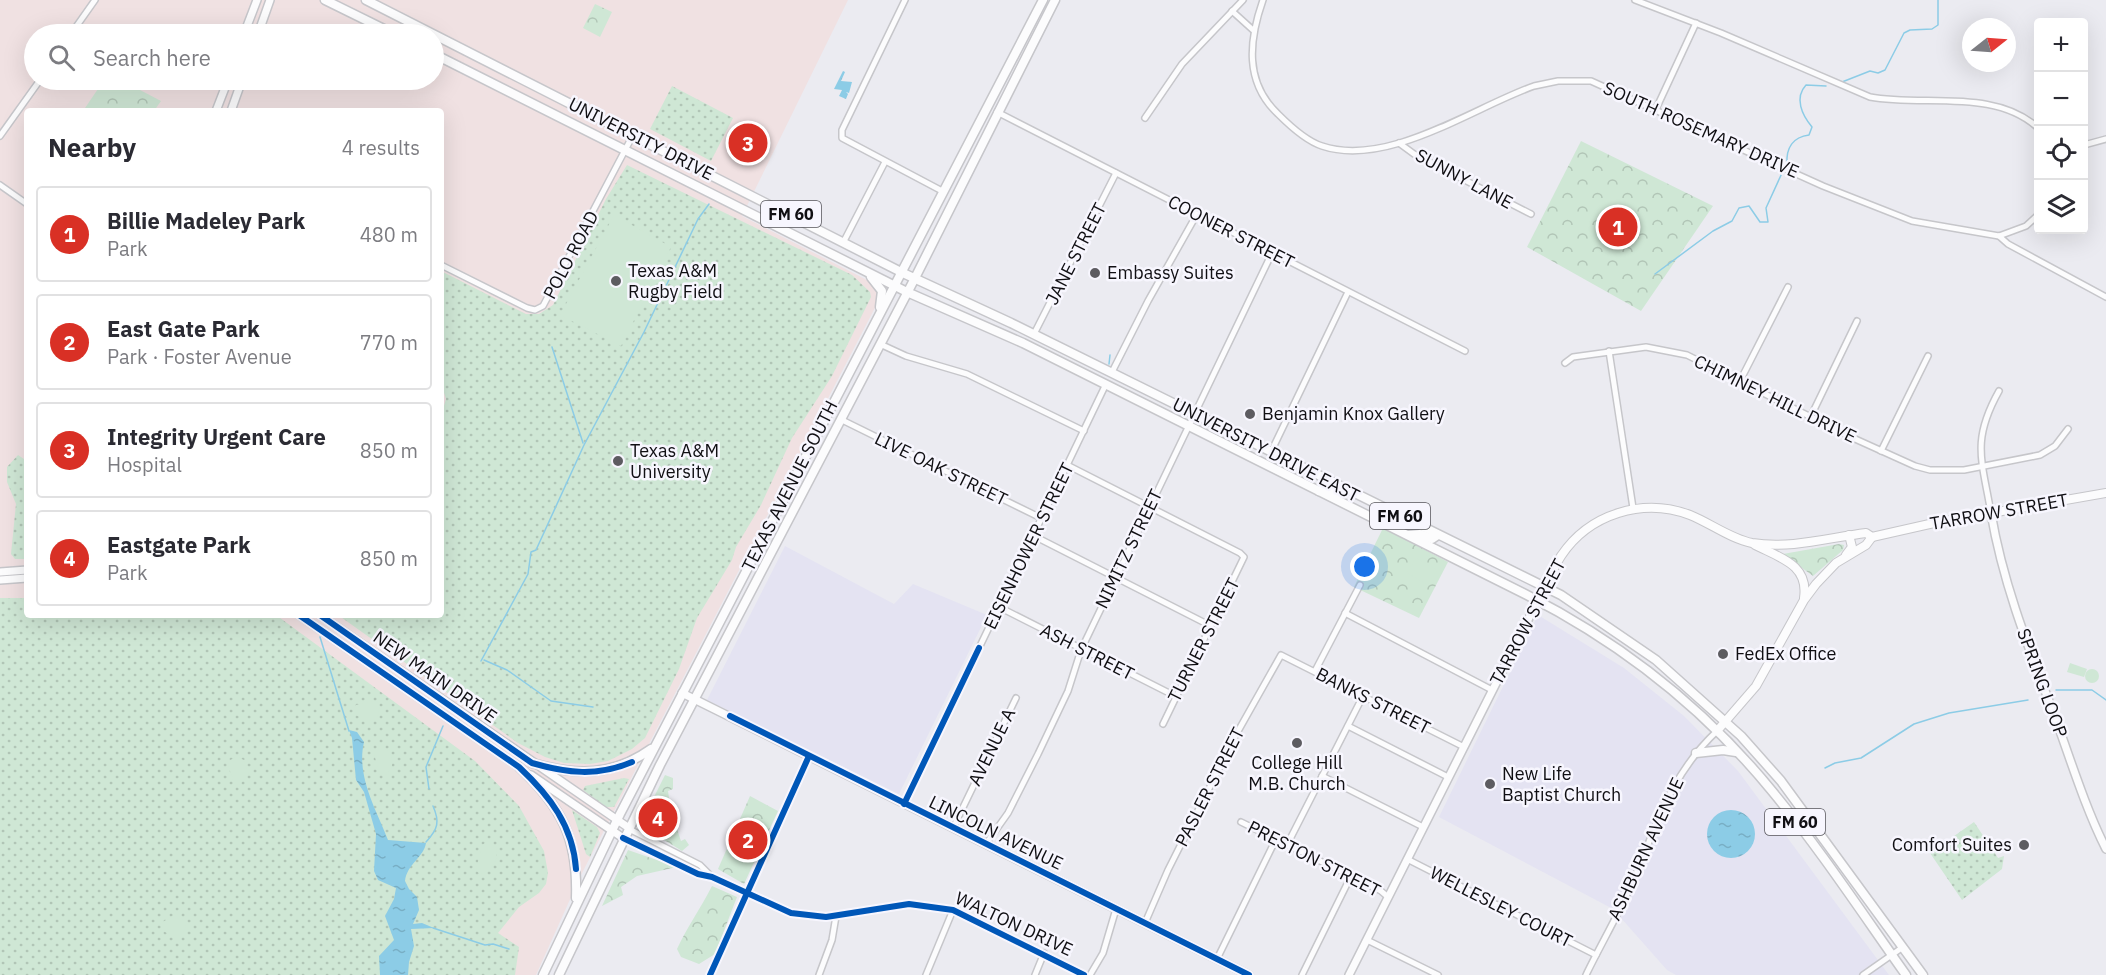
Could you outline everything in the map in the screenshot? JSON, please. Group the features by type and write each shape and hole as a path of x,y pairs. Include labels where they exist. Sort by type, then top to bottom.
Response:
{"main road":[{"path":"326,0 374,24"},
{"name":"UNIVERSITY DRIVE","path":"366,0 413,24"},
{"name":"TEXAS AVENUE SOUTH","path":"543,975 575,904 654,747 903,273 1043,0"},
{"name":"TEXAS AVENUE SOUTH","path":"559,975 628,828 908,292 1055,0"},
{"name":"UNIVERSITY DRIVE","path":"444,39 915,278"},
{"name":"UNIVERSITY DRIVE","path":"444,59 895,286"},
{"path":"861,268 881,287 882,298 878,318"},
{"name":"UNIVERSITY DRIVE EAST","path":"915,278 1112,372 1545,587 1610,626 1656,660 1727,721 1781,781 1923,975"},
{"name":"UNIVERSITY DRIVE EAST","path":"895,286 1106,384 1538,600 1591,630 1651,672 1717,731 1771,790 1906,975"},
{"path":"1276,469 1286,466 1301,472 1305,469"},
{"path":"1319,491 1326,487 1342,494 1355,494"},
{"name":"TARROW STREET","path":"1538,600 1561,556 1583,532 1598,521 1633,508 1677,511 1750,542 1791,545 1866,533 1872,537 1992,513 2106,494"},
{"path":"1409,536 1420,534 1432,539 1438,535"},
{"path":"1845,557 1852,547 1849,536"},
{"path":"1717,731 1756,686 1804,600 1825,573 1845,557 1866,545 1872,537"},
{"path":"761,542 774,549"},
{"path":"1750,542 1788,563 1803,575 1806,583 1804,600"},
{"path":"532,763 566,772 598,772 632,762 654,747"},
{"path":"1696,753 1723,750 1736,752"},
{"path":"519,767 548,795 566,826 576,864 575,904"},
{"path":"1815,849 1835,855"}],"street":[{"path":"78,24 95,0"},
{"path":"248,24 257,0"},
{"path":"262,24 270,0"},
{"path":"905,0 841,134 844,141 944,192"},
{"path":"1145,118 1182,64 1243,0"},
{"name":"SOUTH ROSEMARY DRIVE","path":"1263,0 1253,30 1250,52 1256,80 1267,102 1287,123 1316,144 1332,148 1375,148 1399,143 1522,90 1558,81 1591,81 1888,214 1918,222 1999,236"},
{"path":"1635,0 1696,23 1870,97 1893,101 2002,107 2020,114 2035,126"},
{"path":"1232,11 1253,30"},
{"path":"1656,109 1696,23"},
{"path":"0,136 33,90"},
{"path":"217,108 224,90"},
{"path":"232,108 238,90"},
{"name":"COONER STREET","path":"997,112 1465,351"},
{"name":"POLO ROAD","path":"444,266 527,308 536,310 543,306 633,135"},
{"path":"2088,144 2106,139"},
{"name":"SUNNY LANE","path":"1399,143 1414,154 1531,214"},
{"path":"844,241 885,162"},
{"name":"JANE STREET","path":"1034,334 1116,173"},
{"path":"0,185 24,202"},
{"path":"1112,372 1148,301 1197,214"},
{"path":"2034,219 2026,226 1999,236 2008,244 2106,297"},
{"name":"NIMITZ STREET","path":"986,844 1008,813 1053,723 1068,691 1081,650 1272,253"},
{"path":"1740,381 1788,287"},
{"path":"1271,452 1348,292"},
{"path":"1810,416 1857,321"},
{"path":"880,344 906,356 967,374 1084,431"},
{"name":"CHIMNEY HILL DRIVE","path":"1565,363 1573,357 1609,351 1646,347 1667,349 1709,364 1881,451 1930,470 1947,471 1983,467 2040,455 2055,446 2068,429"},
{"path":"1609,351 1633,508"},
{"path":"1881,451 1928,356"},
{"name":"EISENHOWER STREET","path":"904,804 1069,466 1106,384"},
{"path":"1992,513 1983,467 1981,430 1999,392"},
{"name":"LIVE OAK STREET","path":"840,419 1043,519"},
{"path":"1069,466 1149,507"},
{"name":"TURNER STREET","path":"1149,507 1244,557 1209,625 1163,724"},
{"name":"SPRING LOOP","path":"1992,513 1999,558 2013,605 2084,798 2106,849"},
{"path":"1034,536 1209,625"},
{"path":"3,576 24,571"},
{"path":"3,576 24,578"},
{"path":"1316,671 1360,585"},
{"name":"TARROW STREET","path":"1349,975 1538,600"},
{"name":"ASH STREET","path":"999,607 1175,696"},
{"path":"1345,613 1492,690"},
{"name":"NEW MAIN DRIVE","path":"303,618 519,767 614,826"},
{"name":"NEW MAIN DRIVE","path":"324,618 532,763 614,826"},
{"name":"BANKS STREET","path":"1281,655 1464,747"},
{"name":"PASLER STREET","path":"1145,923 1168,870 1232,744 1281,655"},
{"path":"391,679 397,669"},
{"name":"LINCOLN AVENUE","path":"682,693 1249,975"},
{"path":"1287,844 1364,696"},
{"name":"AVENUE A","path":"953,828 1016,698"},
{"path":"1348,726 1449,777"},
{"name":"ASHBURN AVENUE","path":"1586,975 1630,888 1683,767 1717,731"},
{"path":"710,975 809,756"},
{"path":"1322,776 1424,827"},
{"name":"PRESTON STREET","path":"1241,822 1351,876 1388,897"},
{"path":"614,826 628,828"},
{"path":"614,826 623,838"},
{"name":"WALTON DRIVE","path":"628,828 700,865 712,877"},
{"name":"WALTON DRIVE","path":"623,838 698,874 712,877 791,913 816,917 909,904 953,910 1044,953 1084,975"},
{"path":"1217,959 1276,839"},
{"name":"WELLESLEY COURT","path":"1407,860 1596,955"},
{"path":"1302,975 1351,876"},
{"path":"1090,975 1103,952 1116,909"},
{"path":"926,975 953,910"},
{"path":"819,975 832,940 836,915"},
{"path":"1367,939 1438,975"},
{"path":"1863,975 1903,947"},
{"path":"1035,975 1044,953"}],"shaded area":[{"name":"Texas A&M University","path":"0,0 848,0 742,216 869,281 877,287 879,300 581,875 536,975 0,975"},
{"path":"785,546 894,604 913,584 987,615 899,794 707,700"},
{"path":"1538,615 1624,668 1684,716 1738,771 1889,975 1676,975 1667,970 1613,909 1439,817"}],"green space":[{"path":"595,4 612,12 600,37 583,28"},
{"path":"672,86 733,118 711,161 650,129"},
{"path":"97,90 140,90 161,101 156,108 85,108"},
{"path":"1581,141 1713,206 1641,311 1527,247"},
{"path":"627,165 852,275 870,292 871,297 832,376 792,438 761,505 736,547 732,560 697,618 679,669 645,738 632,749 608,761 590,764 564,763 545,757 518,743 342,618 444,618 444,406 446,399 444,393 444,273 526,314 539,314 553,305 606,199"},
{"name":"Texas A&M Rugby Field","path":"614,215 671,247 621,346 560,315"},
{"path":"18,455 24,459 24,559 15,559 11,554 16,504 7,482 7,467"},
{"path":"1383,528 1448,562 1419,618 1354,587"},
{"path":"1844,545 1843,550 1813,576 1783,554"},
{"path":"1416,558 1437,570 1428,585 1407,573"},
{"path":"0,598 24,598 24,618 280,618 475,761 519,806 544,851 548,873 546,884 539,893 519,907 498,933 519,947 515,975 0,975"},
{"path":"2070,663 2087,669 2084,677 2067,672"},
{"path":"2092,669 2097,671 2099,676 2097,681 2092,683 2087,681 2085,676 2087,671"},
{"path":"374,701 380,707 377,719 368,721 356,715 356,705"},
{"path":"379,746 388,751 392,759 391,768 385,776 379,774 374,753"},
{"path":"237,757 244,760 249,774 239,785 234,782 228,766 230,760"},
{"path":"665,775 673,778 673,789 668,791 671,811 681,841 685,839 689,845 682,851 640,825"},
{"path":"629,779 614,807 606,807 583,790 585,786"},
{"path":"750,796 778,811 744,884 718,869"},
{"path":"572,810 597,827 600,833 590,857 586,854"},
{"path":"1974,822 1998,858 2004,856 2002,869 1962,900 1930,853"},
{"path":"487,842 496,847 496,856 491,868 480,874 476,870 482,845"},
{"path":"628,850 677,867 637,876 621,887 623,895 602,906"},
{"path":"712,886 737,897 715,954 699,964 681,957 677,949"},
{"path":"176,914 181,917 186,926 182,935 171,935 161,930 161,923"}],"water":[{"path":"843,71 845,72 841,81 852,82 849,93 846,92 848,94 846,99 839,96 842,90 834,89"},
{"path":"349,730 357,732 364,742 362,755 365,780 388,840 426,843 425,848 406,875 405,881 417,897 419,910 413,924 422,923 434,928 411,929 414,946 408,975 380,975 379,956 394,940 385,916 394,899 396,888 378,880 374,871 376,834 364,792 356,780 352,738"},
{"path":"1726,810 1736,810 1751,820 1755,834 1754,843 1745,854 1736,858 1726,858 1711,848 1707,839 1707,829 1717,814"}],"waterway":[{"path":"1842,82 1870,71 1878,73 1885,70 1904,33 1910,30 1932,29 1938,25 1938,0"},
{"path":"1787,164 1789,148 1799,138 1809,135 1812,127 1801,106 1802,90 1806,85 1826,86"},
{"path":"1655,274 1713,231 1732,221 1739,208 1749,206 1760,222 1768,222 1766,208 1782,173"},
{"path":"481,661 528,574 531,552 536,550 584,445 644,332 698,219 709,204"},
{"path":"552,347 583,443"},
{"path":"1109,364 1110,355"},
{"path":"320,637 349,731"},
{"path":"484,660 507,670 551,701 593,707"},
{"path":"2056,690 2092,690 2106,700"},
{"path":"1825,768 1835,763 1861,758 1914,724 1949,713 2028,700"},
{"path":"429,789 426,767 443,726"},
{"path":"426,842 437,825 433,806"},
{"path":"433,928 485,945 493,944 509,949"}],"cycle path":[{"path":"303,618 519,767 541,789 565,825 574,853 576,869"},
{"path":"324,618 532,763 570,771 594,772 632,762"},
{"path":"904,804 979,648"},
{"path":"730,716 1249,975"},
{"path":"710,975 809,756"},
{"path":"623,838 698,874 712,877 791,913 826,917 909,904 953,910 1084,975"}],"place":[{"name":"Integrity Urgent Care","path":"748,143"},
{"name":"Billie Madeley Park","path":"1618,227"},
{"name":"Embassy Suites","path":"1095,273"},
{"name":"Texas A&M Rugby Field","path":"616,281"},
{"name":"Benjamin Knox Gallery","path":"1250,414"},
{"name":"Texas A&M University","path":"618,461"},
{"name":"FedEx Office","path":"1723,654"},
{"name":"College Hill M.B. Church","path":"1297,743"},
{"name":"New Life Baptist Church","path":"1490,784"},
{"name":"Eastgate Park","path":"658,818"},
{"name":"East Gate Park","path":"748,840"},
{"name":"Comfort Suites","path":"2024,845"}]}
